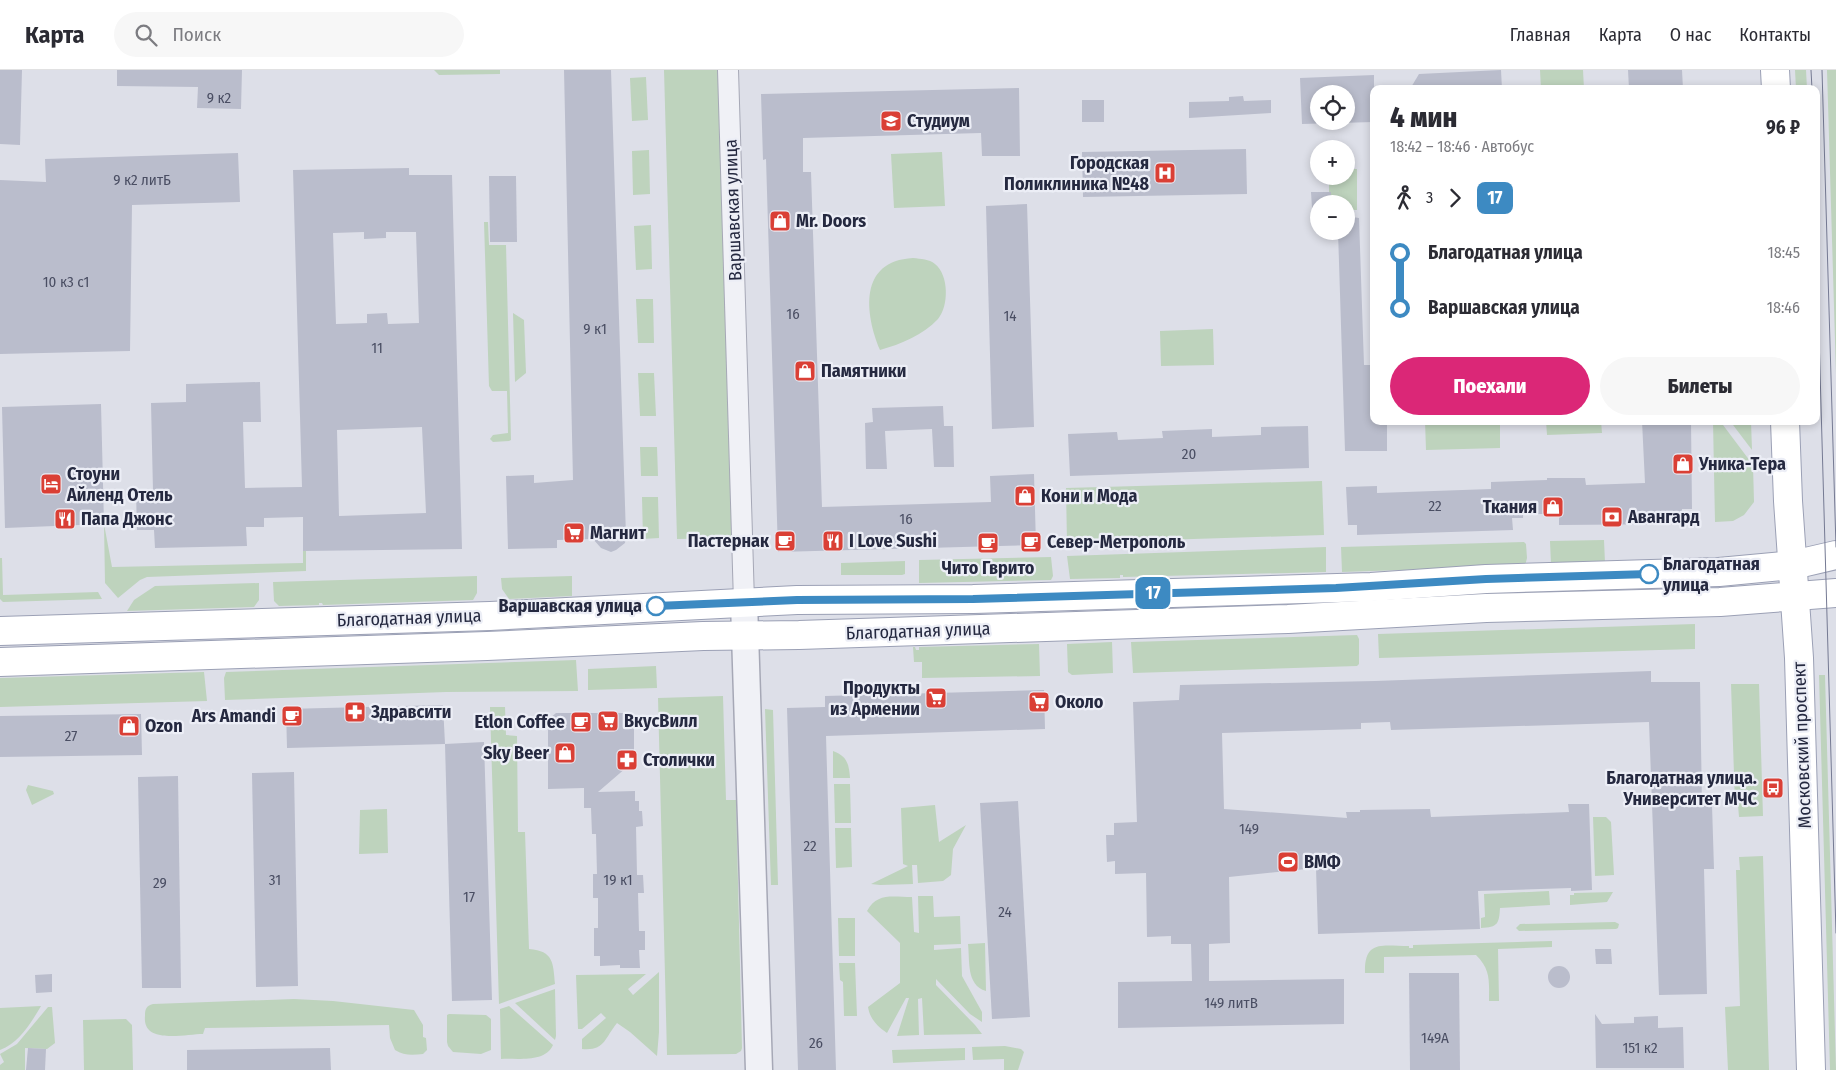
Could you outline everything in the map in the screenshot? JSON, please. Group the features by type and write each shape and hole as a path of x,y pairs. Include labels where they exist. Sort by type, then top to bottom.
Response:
{"main road":[{"path":"1775,70 1776,85"},
{"name":"Московский проспект","path":"1785,425 1788,501 1796,595 1811,1070"},
{"name":"Благодатная улица","path":"0,631 490,616 817,599 973,599 1336,588 1494,578 1719,572 1793,565 1836,555"},
{"name":"Благодатная улица","path":"0,662 745,636 1288,620 1486,608 1720,602 1836,593"}],"street":[{"name":"Варшавская улица","path":"728,70 758,1070"}],"green space":[{"path":"434,70 500,70 500,74 439,75"},
{"path":"664,70 721,70 734,538 677,539"},
{"path":"1540,70 1583,70 1584,85 1541,85"},
{"path":"1795,70 1806,70 1807,85 1796,85"},
{"path":"1827,70 1836,70 1836,374"},
{"path":"646,77 648,120 632,121 630,78"},
{"path":"649,150 650,194 633,195 632,151"},
{"path":"942,152 945,206 894,208 891,154"},
{"path":"1355,169 1357,169 1357,210 1355,210 1355,195 1329,195 1329,185 1355,185"},
{"path":"484,222 488,222 489,245 506,245 511,440 509,441 493,442 490,439 493,435 508,433 507,391 492,391 489,386"},
{"path":"651,225 652,269 636,270 634,226"},
{"path":"913,258 930,261 940,269 946,291 942,313 926,330 904,342 880,350 871,321 869,306 870,292 874,279 883,269 895,261"},
{"path":"636,299 653,299 654,343 638,343"},
{"path":"513,313 524,320 526,373 515,382"},
{"path":"1213,329 1214,365 1161,366 1160,331"},
{"path":"638,373 654,373 656,416 640,416"},
{"path":"1425,425 1500,425 1500,448 1426,450"},
{"path":"1546,425 1601,425 1602,433 1547,435"},
{"path":"1713,425 1723,425 1753,465 1754,502 1744,515 1733,521 1715,522"},
{"path":"1733,425 1751,425 1752,450"},
{"path":"640,447 657,447 658,476 641,476"},
{"path":"1322,481 1324,535 1067,543 1066,488"},
{"path":"642,497 658,497 659,538 643,539"},
{"path":"104,524 112,567 303,563 303,551 306,551 306,571 147,577 140,580 118,598 105,583"},
{"path":"1604,540 1605,563 1551,564 1550,541"},
{"path":"1524,542 1526,544 1527,558 1525,566 1342,572 1341,547"},
{"path":"1326,547 1326,572 1123,577 1123,575 1120,575 1120,578 1070,579 1067,556"},
{"path":"1051,557 1053,576 1051,580 919,583 919,560"},
{"path":"0,558 2,558 3,595 98,592 102,599 3,602 0,599"},
{"path":"905,561 905,574 902,575 841,575 841,563"},
{"path":"477,576 477,593 473,600 323,605 319,603 319,605 279,606 274,601 273,582"},
{"path":"572,576 572,596 509,599 502,589 501,578"},
{"path":"259,583 259,600 254,607 127,611 134,600 155,586"},
{"path":"1695,624 1695,649 1379,658 1378,634"},
{"path":"1357,635 1359,639 1359,664 1357,666 1133,673 1131,642"},
{"path":"1112,642 1113,673 1072,675 1068,672 1067,644"},
{"path":"1039,644 1040,676 922,678 922,662 914,662 913,647 919,650 919,647"},
{"path":"576,660 578,691 446,692 225,700 224,678 226,672"},
{"path":"656,666 657,688 588,690 588,669"},
{"path":"204,672 207,701 0,707 0,678"},
{"path":"1819,675 1825,675 1836,1070 1830,1070"},
{"path":"1731,684 1759,684 1763,816 1739,817 1738,805 1735,805"},
{"path":"723,696 726,800 736,800 742,1048 736,1054 667,1055 658,698"},
{"path":"490,707 505,707 506,735 517,736 518,832 525,832 529,949 543,952 551,959 555,984 499,1004"},
{"path":"765,709 773,710 778,885 771,885"},
{"path":"833,751 841,755 846,761 850,778 833,778"},
{"path":"834,784 850,784 851,823 835,823"},
{"path":"28,785 53,791 54,794 32,805 26,790"},
{"path":"935,805 939,842 966,825 953,849 951,875 943,881 918,883 917,865 912,865 913,884 871,884 908,866 903,864 901,808"},
{"path":"387,809 388,853 359,854 360,810"},
{"path":"1593,817 1606,817 1611,822 1614,875 1595,876"},
{"path":"835,828 851,828 852,867 836,868"},
{"path":"1763,856 1769,1070 1728,1070 1725,1007 1740,1006 1736,870 1740,870 1739,857"},
{"path":"1549,891 1550,905 1500,908 1496,924 1491,927 1481,928 1481,918 1485,917 1484,894"},
{"path":"1613,892 1607,902 1570,905 1570,895 1574,895 1574,893"},
{"path":"892,896 912,897 914,932 919,933 918,896 933,896 934,917 960,916 961,944 934,945 934,950 961,948 962,976 982,1012 982,1022 970,1014 936,979 936,985 982,1034 924,1035 922,998 918,999 919,1035 897,1036 909,998 906,998 887,1033 877,1025 870,1015 868,1007 900,983 900,943 867,911 871,905 881,898"},
{"path":"838,918 855,918 855,956 839,956"},
{"path":"1615,922 1619,924 1616,929 1519,931 1516,928 1520,924"},
{"path":"1552,941 1552,947 1498,949 1499,1001 1489,1001 1487,971 1476,955 1384,957 1384,973 1365,973 1368,954 1377,947 1409,946 1409,948 1413,948 1413,945"},
{"path":"985,943 986,991 975,984 972,978 968,944"},
{"path":"839,963 855,963 857,1016 844,1016 843,982 840,980"},
{"path":"659,972 657,1056 617,1023 600,1046 582,1049 582,1039 606,1018 601,1013 582,1029 578,1029 576,975 646,974 628,989 633,995"},
{"path":"555,989 556,1036 555,1040 515,1003"},
{"path":"294,999 333,1001 414,1010 423,1025 423,1037 426,1038 427,1050 423,1054 412,1055 395,1050 390,1038 389,1025 205,1028 203,1034 166,1036 150,1031 146,1025 147,1007 153,1004"},
{"path":"41,1006 29,1026 19,1037 13,1043 0,1050 0,1008"},
{"path":"509,1006 553,1045 544,1055 530,1058 501,1059 500,1009"},
{"path":"48,1007 52,1007 55,1043 47,1049 25,1048 25,1070 0,1070 0,1065 4,1062 0,1054 17,1044"},
{"path":"447,1015 486,1015 491,1019 491,1050 481,1054 453,1052 447,1042"},
{"path":"126,1019 132,1025 133,1070 84,1070 83,1020"},
{"path":"1005,1046 1021,1049 1024,1052 1018,1070 1004,1070 1004,1059 973,1060 972,1047"},
{"path":"965,1048 965,1060 893,1063 892,1050"}],"building":[{"path":"0,70 22,70 20,145 0,144"},
{"path":"117,70 242,70 241,109 197,108 198,87 117,86"},
{"path":"564,70 611,70 626,536 625,543 611,552 601,548 593,539 557,540 557,548 508,549 506,476 534,475 534,483 573,480"},
{"path":"1501,70 1502,85 1412,85 1419,74"},
{"path":"1628,70 1682,70 1683,85 1629,85"},
{"path":"1374,75 1374,85 1370,85 1370,122 1355,123 1355,85 1310,85 1310,124 1302,124 1300,78"},
{"path":"1019,88 1020,156 982,156 981,133 803,138 803,172 811,172 822,507 991,502 990,476 1034,474 1036,545 778,552 766,159 763,160 761,94"},
{"path":"1243,96 1244,101 1271,100 1271,113 1189,118 1189,102 1229,101 1229,97"},
{"path":"1082,100 1104,100 1104,122 1082,122"},
{"name":"Городская Поликлиника №48","path":"1246,149 1247,194 1083,197 1082,152"},
{"path":"238,153 240,202 132,205 130,351 0,354 0,180 46,182 45,159"},
{"path":"409,168 409,175 452,175 462,549 303,551 303,517 264,518 264,527 246,527 247,546 155,548 154,530 137,530 136,492 153,491 151,403 186,402 186,384 260,382 261,422 243,422 245,488 302,487 293,170","holes":["364,232 364,239 386,238 386,232 416,232 419,323 388,324 387,313 367,314 367,323 336,324 333,233","422,427 426,513 339,516 337,430"]},
{"path":"489,176 516,176 517,242 490,242"},
{"path":"1311,192 1331,192 1331,195 1311,195"},
{"path":"1027,204 1034,427 992,429 986,206"},
{"path":"1355,217 1359,218 1364,365 1370,365 1370,425 1387,425 1387,451 1345,451 1338,240 1355,240"},
{"path":"101,404 104,524 5,528 2,407"},
{"path":"943,406 944,426 953,426 954,467 934,467 932,429 885,431 887,469 866,469 865,423 873,422 872,408"},
{"path":"1642,425 1691,425 1692,509 1682,509 1682,524 1559,525 1559,514 1523,514 1523,518 1512,518 1513,530 1357,535 1357,525 1348,525 1346,487 1377,486 1377,493 1491,489 1491,482 1547,480 1547,478 1585,478 1586,485 1645,483"},
{"path":"1308,426 1309,468 1070,476 1068,434 1117,432 1118,440 1163,438 1162,431 1212,429 1212,437 1261,435 1261,427"},
{"path":"1651,671 1651,682 1700,682 1702,806 1712,805 1714,869 1704,869 1707,994 1659,995 1649,722 1391,730 1390,722 1361,723 1361,729 1222,733 1224,809 1347,818 1346,812 1360,812 1360,810 1430,809 1431,817 1569,812 1568,804 1589,804 1592,890 1571,891 1571,888 1478,891 1480,929 1318,934 1316,868 1229,877 1230,943 1209,944 1209,981 1344,979 1344,1024 1118,1028 1118,982 1192,981 1191,944 1171,944 1171,936 1147,937 1146,873 1115,874 1115,861 1107,862 1106,835 1114,835 1114,823 1137,822 1133,702 1179,700 1180,685 1375,681"},
{"path":"1044,690 1045,729 826,736 836,1070 798,1070 787,708 825,707 825,696"},
{"path":"443,705 445,744 287,748 286,709"},
{"path":"556,713 628,713 634,721 634,761 598,792 635,791 635,801 639,801 639,811 642,811 643,826 636,827 637,875 643,875 644,893 638,893 639,931 645,931 645,950 639,950 640,968 620,968 620,965 600,966 600,956 594,956 594,928 598,928 598,898 593,898 593,874 597,874 596,834 592,834 591,808 584,808 584,788 548,789 548,720"},
{"path":"141,714 142,755 0,757 0,716"},
{"path":"484,742 492,1000 452,1001 445,744"},
{"path":"294,772 298,986 256,987 252,773"},
{"path":"178,776 181,988 142,988 138,777"},
{"path":"1018,801 1030,1017 992,1019 980,803"},
{"path":"1595,949 1611,949 1612,964 1596,964"},
{"path":"1559,966 1567,969 1570,977 1567,985 1559,988 1551,985 1548,977 1551,969"},
{"path":"1409,973 1459,973 1460,1070 1410,1070"},
{"path":"52,974 52,992 36,993 35,975"},
{"path":"1595,1014 1602,1024 1634,1023 1634,1017 1658,1016 1658,1028 1683,1027 1684,1068 1596,1068"},
{"path":"28,1048 46,1049 45,1070 26,1070"},
{"path":"330,1048 331,1070 187,1070 187,1050"}],"tram line":[{"path":"1811,70 1812,85"},
{"path":"1822,70 1836,547"},
{"path":"1820,370 1836,933"}],"bus line":[{"name":"17","path":"656,606 797,600 973,599 1336,588 1486,579 1649,574"}],"place":[{"name":"Студиум","path":"891,121"},
{"name":"Городская Поликлиника №48","path":"1165,173"},
{"name":"Mr. Doors","path":"780,221"},
{"name":"Памятники","path":"805,371"},
{"name":"Уника-Тера","path":"1683,464"},
{"name":"Стоуни Айленд Отель","path":"51,484"},
{"name":"Кони и Мода","path":"1025,496"},
{"name":"Ткания","path":"1553,507"},
{"name":"Авангард","path":"1612,517"},
{"name":"Папа Джонс","path":"65,519"},
{"name":"Магнит","path":"574,533"},
{"name":"Пастернак","path":"785,541"},
{"name":"I Love Sushi","path":"833,541"},
{"name":"Север-Метрополь","path":"1031,542"},
{"name":"Чито Гврито","path":"988,543"},
{"name":"Благодатная улица","path":"1649,574"},
{"name":"Варшавская улица","path":"656,606"},
{"name":"Продукты из Армении","path":"936,698"},
{"name":"Около","path":"1039,702"},
{"name":"Здравсити","path":"355,712"},
{"name":"Ars Amandi","path":"292,716"},
{"name":"ВкусВилл","path":"608,721"},
{"name":"Etlon Coffee","path":"581,722"},
{"name":"Ozon","path":"129,726"},
{"name":"Sky Beer","path":"565,753"},
{"name":"Столички","path":"627,760"},
{"name":"Благодатная улица. Университет МЧС","path":"1773,788"},
{"name":"ВМФ","path":"1288,862"}]}
